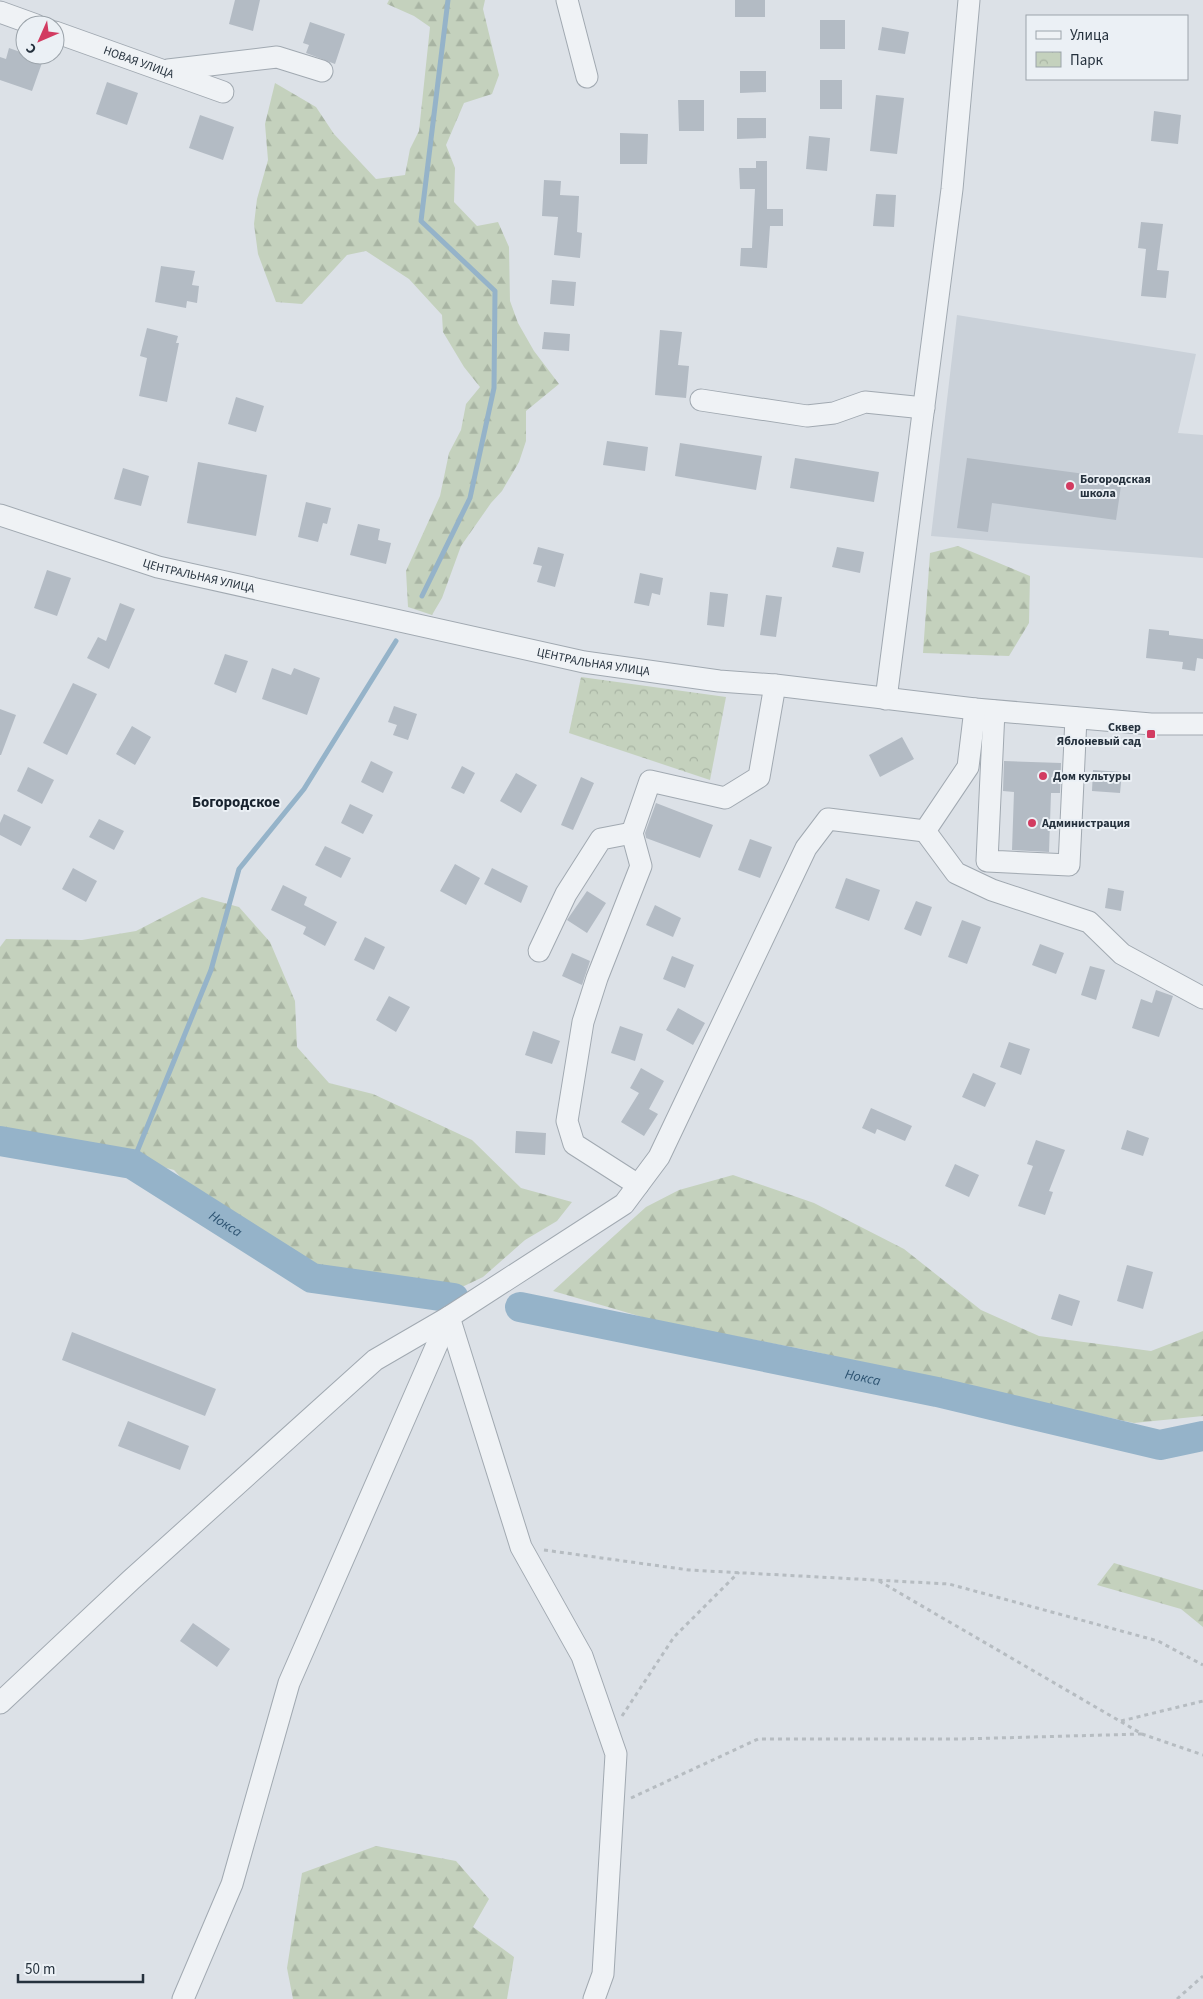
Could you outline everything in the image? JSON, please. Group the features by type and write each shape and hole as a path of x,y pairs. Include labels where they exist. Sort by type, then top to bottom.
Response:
{"street":[{"path":"567,0 587,77"},
{"path":"886,700 952,189 969,0"},
{"path":"0,12 15,17"},
{"name":"НОВАЯ УЛИЦА","path":"65,36 223,92"},
{"path":"163,71 277,57 322,71"},
{"path":"701,400 806,416 834,413 864,402 924,408"},
{"name":"ЦЕНТРАЛЬНАЯ УЛИЦА","path":"0,515 158,567 584,662 719,681 775,685 886,700 984,710 1151,724 1203,724"},
{"path":"638,1185 574,1144 566,1121 583,1022 597,978 641,866 632,833 650,781 725,798 759,777 775,685"},
{"path":"984,710 987,861 1069,865 1076,718"},
{"path":"925,831 968,767 984,710"},
{"path":"0,1703 138,1573 375,1360 449,1317 624,1204 659,1157 806,848 828,819 925,831 956,874 992,890 1089,922 1122,954 1203,998"},
{"path":"539,951 566,894 601,839 632,833"},
{"path":"449,1317 521,1547 582,1656 616,1754 603,1974 594,1999"},
{"path":"183,1999 232,1884 288,1683 449,1317"}],"path":[{"path":"521,1547 689,1570 950,1584 1158,1641 1203,1665"},
{"path":"609,1735 674,1637 739,1572"},
{"path":"879,1580 1142,1734 1203,1755"},
{"path":"1120,1721 1203,1701"},
{"path":"613,1806 758,1739 960,1739 1142,1734"},
{"path":"1177,1999 1203,1976"}],"shaded area":[{"name":"Богородская школа","path":"957,315 1196,354 1178,433 1203,435 1203,558 931,536"}],"green space":[{"path":"389,0 485,0 483,9 499,75 492,94 464,103 446,145 455,168 454,202 477,226 498,222 509,247 510,301 518,323 534,351 559,384 526,411 526,441 519,462 502,491 491,503 461,546 442,598 432,615 408,607 406,571 440,496 449,453 461,430 466,404 480,387 464,367 443,332 442,315 409,279 366,251 347,255 302,304 276,302 258,254 254,224 257,199 268,160 265,124 275,83 316,107 334,134 376,179 405,175 410,149 419,131 430,27 414,16 387,4"},
{"path":"958,546 1030,576 1029,623 1009,656 923,653 930,553"},
{"path":"581,677 726,697 710,780 569,733"},
{"path":"202,897 239,907 270,942 295,1001 297,1047 329,1083 373,1094 472,1140 521,1188 572,1202 557,1221 525,1240 483,1277 462,1287 432,1280 322,1268 271,1240 195,1193 174,1170 118,1155 0,1131 0,947 6,939 82,940 136,931"},
{"path":"733,1175 814,1203 904,1249 981,1310 1039,1336 1151,1351 1203,1331 1203,1416 1134,1423 928,1379 812,1351 656,1321 553,1291 646,1207 679,1190"},
{"path":"1114,1563 1203,1590 1203,1627 1181,1609 1097,1585"},
{"path":"376,1846 456,1861 489,1899 473,1927 514,1957 507,1999 293,1999 287,1968 302,1873"}],"building":[{"path":"235,0 260,0 253,31 229,24"},
{"path":"735,0 765,0 765,17 735,17"},
{"path":"820,20 845,20 845,49 820,49"},
{"path":"310,22 345,34 335,64 306,53 309,45 303,43"},
{"path":"882,27 909,32 905,54 878,50"},
{"path":"9,48 15,50 15,65 41,65 32,91 0,80 0,57 6,59"},
{"path":"740,71 766,71 766,92 740,93"},
{"path":"820,80 842,80 842,109 820,109"},
{"path":"107,82 138,93 127,125 96,114"},
{"path":"876,95 904,98 897,154 870,151"},
{"path":"678,100 704,100 704,131 679,131"},
{"path":"1154,111 1181,115 1178,144 1151,141"},
{"path":"200,115 234,127 223,160 189,148"},
{"path":"737,118 766,118 766,138 737,139"},
{"path":"620,133 648,134 647,164 620,164"},
{"path":"809,136 830,138 827,171 806,169"},
{"path":"756,161 767,161 767,209 783,209 783,226 770,226 767,268 740,266 741,248 752,248 755,189 740,189 739,168 756,168"},
{"path":"544,180 561,181 560,195 579,196 577,232 582,233 580,258 554,255 558,217 542,216"},
{"path":"876,194 896,195 894,227 873,226"},
{"path":"1141,222 1163,224 1157,270 1169,271 1166,298 1141,296 1146,249 1138,248"},
{"path":"161,266 195,271 192,285 199,286 197,303 187,301 186,308 155,302"},
{"path":"552,280 576,282 574,306 550,304"},
{"path":"147,328 178,336 176,343 179,343 167,402 139,396 147,358 140,356"},
{"path":"660,330 682,332 678,365 689,366 686,398 655,395"},
{"path":"544,332 570,334 569,351 542,349"},
{"path":"236,397 264,406 256,432 228,424"},
{"path":"607,441 648,447 645,471 603,465"},
{"path":"680,443 762,456 756,490 675,476"},
{"path":"795,458 879,472 874,502 790,488"},
{"path":"967,458 1122,479 1116,520 992,503 988,532 957,528"},
{"path":"198,462 267,475 256,536 187,523"},
{"path":"123,468 149,476 141,506 114,499"},
{"path":"306,502 331,508 327,524 323,523 318,542 298,537"},
{"path":"358,524 380,529 378,540 391,543 386,564 350,555"},
{"path":"538,547 564,554 555,587 537,582 542,566 533,564"},
{"path":"837,547 864,552 860,573 832,567"},
{"path":"47,570 71,578 57,616 34,608"},
{"path":"640,573 663,578 660,595 652,593 649,606 634,603"},
{"path":"710,592 728,594 724,627 707,625"},
{"path":"766,595 782,597 776,637 760,635"},
{"path":"120,603 135,609 109,669 87,658 98,637 106,641"},
{"path":"1149,629 1169,631 1169,635 1203,639 1203,659 1197,658 1195,671 1182,669 1183,662 1146,658"},
{"path":"225,654 248,661 236,693 214,684"},
{"path":"272,668 291,675 294,668 320,678 307,715 262,699"},
{"path":"73,683 97,694 67,755 43,743"},
{"path":"394,706 417,714 408,740 393,735 397,725 388,722"},
{"path":"0,709 16,715 1,755 0,755"},
{"path":"132,726 151,737 135,765 116,754"},
{"path":"902,737 914,759 880,777 869,755"},
{"path":"371,761 393,772 383,793 361,782"},
{"name":"Администрация","path":"1004,761 1061,763 1060,793 1051,793 1049,852 1012,850 1014,792 1003,791"},
{"path":"462,766 475,773 464,794 451,788"},
{"path":"28,767 54,780 42,804 17,791"},
{"path":"1093,770 1122,772 1120,793 1092,791"},
{"path":"516,773 537,785 521,813 500,801"},
{"path":"581,777 594,783 573,830 561,825"},
{"path":"656,803 713,825 700,858 646,838 645,833"},
{"path":"350,804 373,815 363,834 341,823"},
{"path":"4,814 31,827 21,846 0,835 0,823"},
{"path":"99,819 124,831 114,850 89,837"},
{"path":"750,839 772,847 760,878 738,870"},
{"path":"325,846 351,858 341,878 315,865"},
{"path":"455,864 480,878 466,905 440,891"},
{"path":"73,868 97,881 86,902 62,889"},
{"path":"492,868 528,886 521,903 484,884"},
{"path":"846,878 880,890 869,921 835,908"},
{"path":"283,885 307,897 304,905 337,922 325,946 303,934 306,927 271,910"},
{"path":"1108,888 1124,891 1121,911 1105,908"},
{"path":"587,891 606,903 587,933 567,920"},
{"path":"916,901 932,907 921,936 904,929"},
{"path":"655,905 681,918 673,937 646,925"},
{"path":"962,920 981,927 967,964 948,957"},
{"path":"365,937 385,947 374,970 354,960"},
{"path":"1040,944 1064,953 1056,974 1032,965"},
{"path":"572,953 590,961 582,985 562,976"},
{"path":"672,956 694,965 685,988 663,979"},
{"path":"1090,966 1105,970 1096,1000 1081,995"},
{"path":"1156,990 1173,996 1159,1037 1132,1028 1141,999 1152,1003"},
{"path":"389,996 410,1007 396,1032 376,1020"},
{"path":"678,1008 705,1023 693,1045 666,1030"},
{"path":"620,1026 643,1034 635,1061 611,1053"},
{"path":"533,1031 560,1041 552,1064 525,1055"},
{"path":"1009,1042 1030,1049 1021,1075 1000,1067"},
{"path":"641,1068 664,1081 649,1109 658,1114 644,1136 621,1122 639,1093 630,1088"},
{"path":"973,1073 996,1083 985,1107 962,1097"},
{"path":"871,1108 912,1126 905,1141 877,1129 875,1134 862,1128"},
{"path":"1127,1130 1149,1138 1143,1156 1121,1149"},
{"path":"516,1131 546,1133 545,1155 515,1153"},
{"path":"1036,1140 1065,1150 1049,1191 1053,1192 1045,1215 1018,1206 1033,1166 1027,1164"},
{"path":"955,1164 979,1175 969,1197 945,1186"},
{"path":"1127,1265 1153,1272 1143,1309 1117,1301"},
{"path":"1059,1294 1080,1301 1072,1326 1051,1319"},
{"path":"72,1332 216,1389 205,1416 62,1360"},
{"path":"128,1421 189,1446 180,1470 118,1446"},
{"path":"193,1623 230,1649 217,1667 180,1641"}],"waterway":[{"path":"422,596 470,498 494,388 495,291 421,221 448,0"},
{"path":"132,1164 211,970 239,869 304,789 396,641"},
{"name":"Нокса","path":"0,1141 132,1164 312,1278 454,1298"},
{"name":"Нокса","path":"520,1307 937,1392 1160,1445 1203,1436"}],"place":[{"name":"Богородская школа","path":"1070,486"},
{"name":"Сквер Яблоневый сад","path":"1151,734"},
{"name":"Дом культуры","path":"1043,776"},
{"name":"Администрация","path":"1032,823"}],"district":[{"name":"Богородское","path":"236,802"}]}
